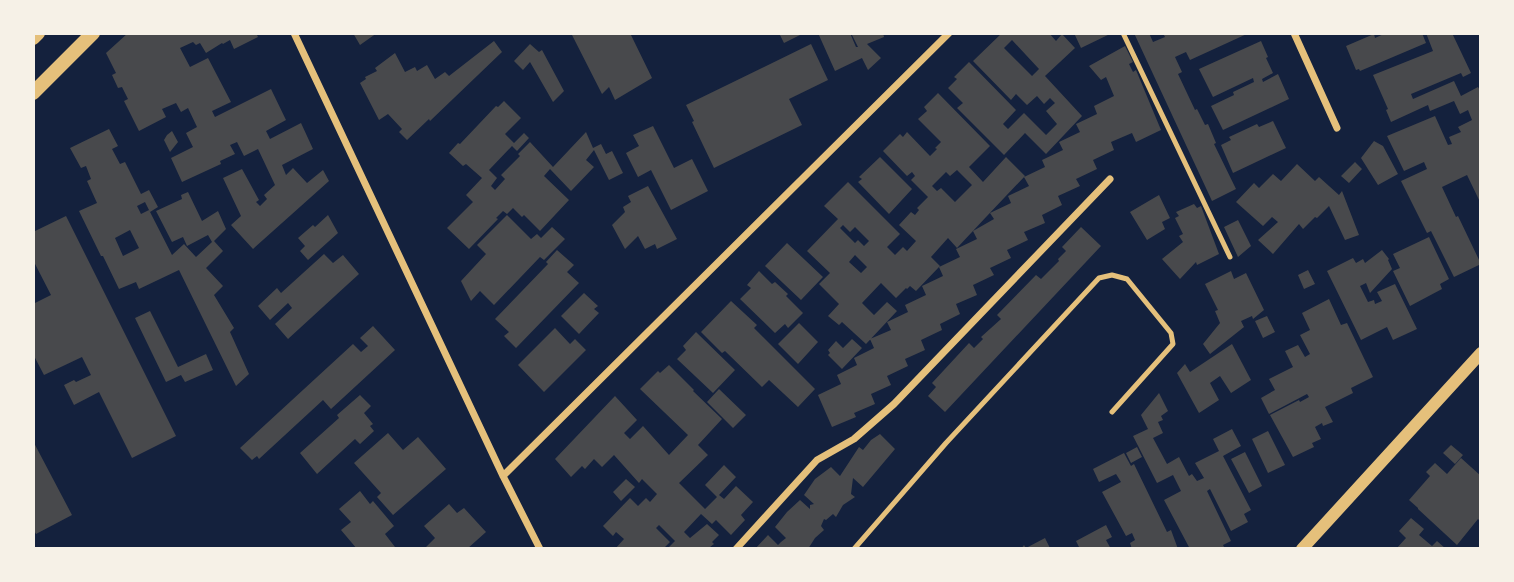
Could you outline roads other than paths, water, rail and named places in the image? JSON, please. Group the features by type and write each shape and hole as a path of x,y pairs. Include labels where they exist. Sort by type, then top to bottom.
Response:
{"main road":[{"path":"33,38 38,33"},
{"path":"33,93 93,33"}],"street":[{"path":"294,33 540,549"},
{"path":"1294,33 1337,128"},
{"path":"503,476 946,35"},
{"path":"736,549 817,460 854,439 894,404 1110,179"},
{"path":"1302,549 1481,353"}],"lane":[{"path":"1123,33 1230,257"},
{"path":"854,549 946,443 1099,278 1112,275 1127,279 1171,333 1173,344 1112,412"}]}
